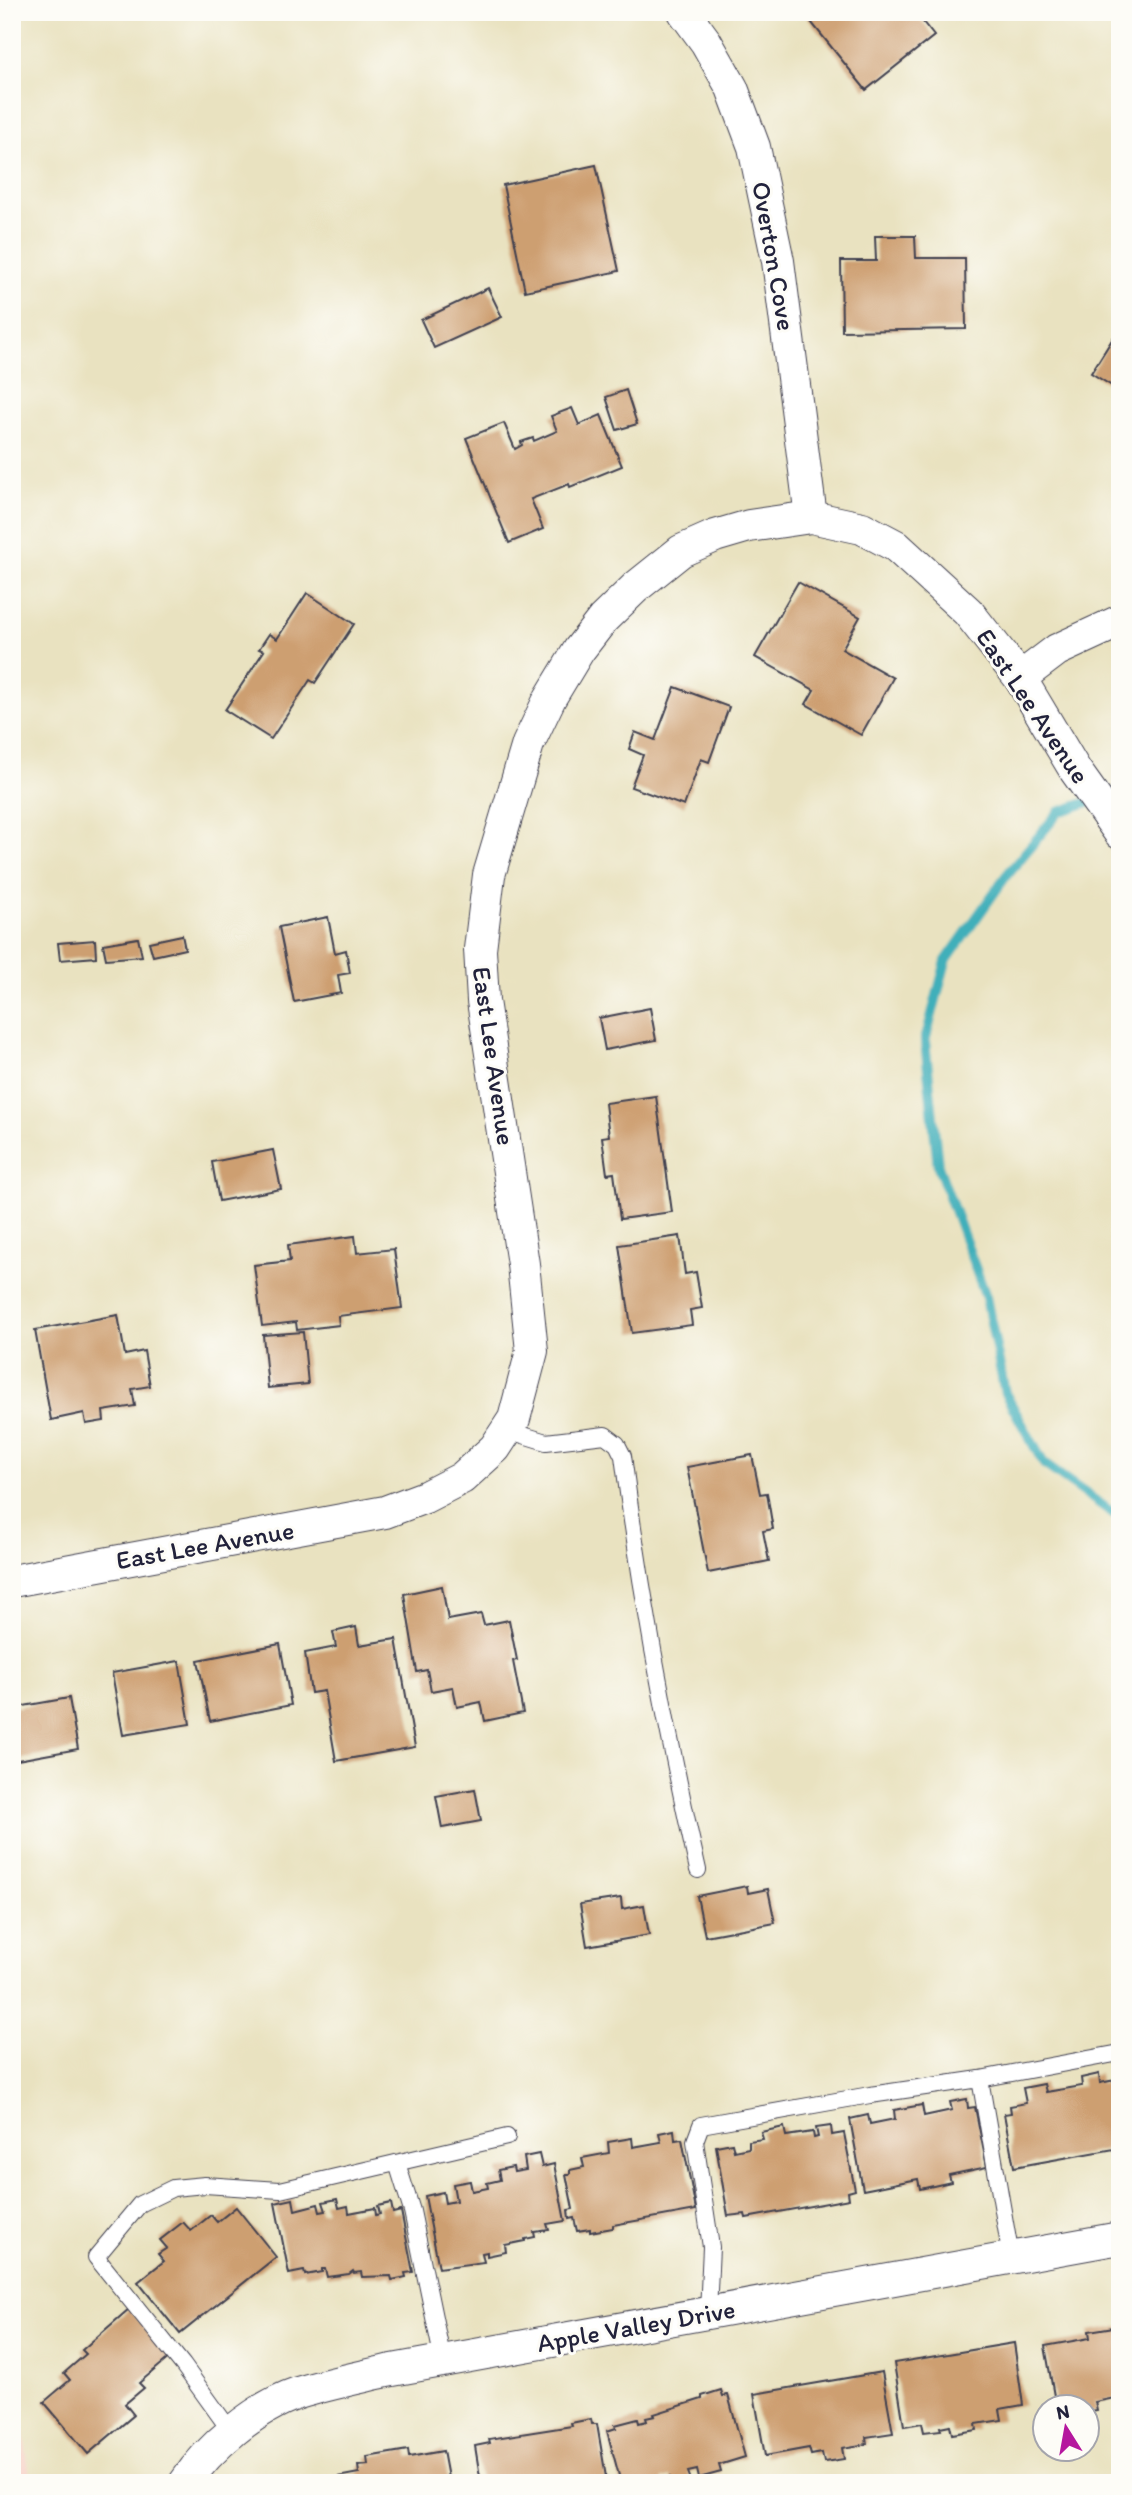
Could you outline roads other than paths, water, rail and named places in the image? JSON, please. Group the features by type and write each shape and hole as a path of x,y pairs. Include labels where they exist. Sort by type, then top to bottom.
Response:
{"street":[{"name":"Overton Cove","path":"684,12 732,88 754,147 778,261 811,517"},
{"name":"East Lee Avenue","path":"12,1581 385,1512 425,1497 462,1478 495,1448 507,1430 514,1419 532,1351 523,1264 483,1002 481,949 489,874 528,744 550,698 579,650 603,619 636,587 681,551 715,536 749,526 811,517 862,528 897,546 968,612 1020,678 1074,770 1120,833"},
{"path":"1020,678 1056,650 1120,621"},
{"name":"Apple Valley Drive","path":"185,2483 212,2449 251,2417 295,2394 387,2371 1120,2238"}],"lane":[{"path":"507,1430 546,1442 605,1435 617,1444 623,1456 654,1654 677,1779 698,1870"},
{"path":"708,2312 711,2248 695,2141 701,2126 1120,2053"},
{"path":"980,2079 1011,2257"},
{"path":"232,2434 183,2365 96,2257 140,2204 173,2188 205,2185 280,2190 506,2137"},
{"path":"397,2162 412,2211 443,2361"}],"waterway":[{"path":"1120,791 1059,812 1006,876 946,961 925,1041 938,1166 986,1297 1005,1393 1044,1464 1120,1518"}]}
